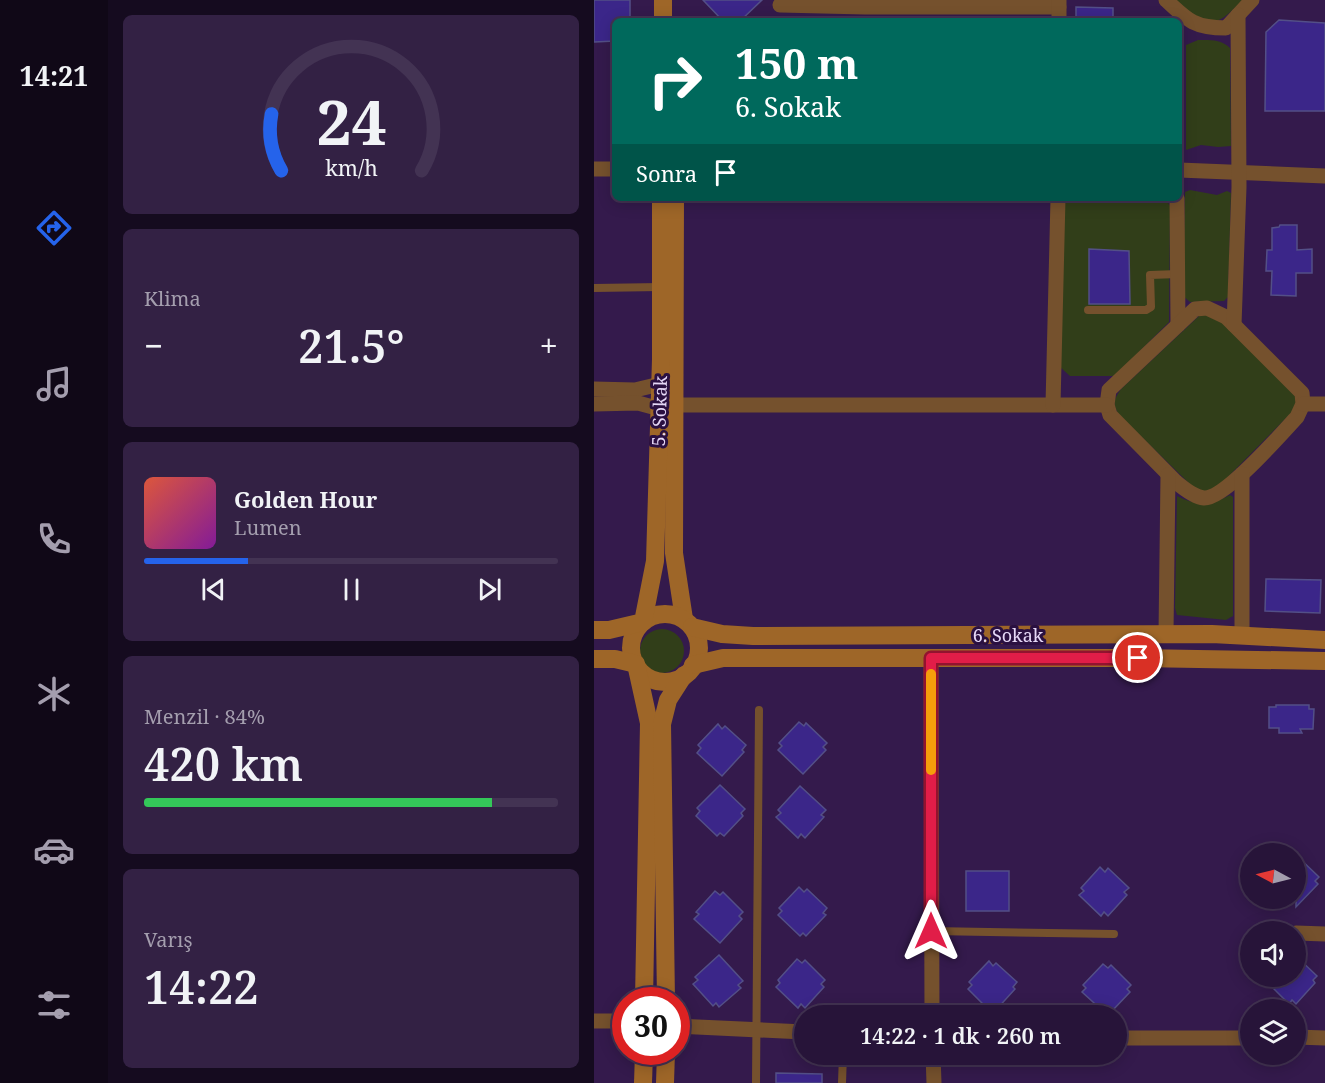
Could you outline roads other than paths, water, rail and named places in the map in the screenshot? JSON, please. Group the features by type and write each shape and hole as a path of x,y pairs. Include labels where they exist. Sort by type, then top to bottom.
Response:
{"street":[{"path":"663,0 663,18"},
{"path":"675,0 675,18"},
{"path":"1166,0 1178,16 1209,28 1226,28 1252,0"},
{"path":"780,18 780,2 865,7 1059,9"},
{"path":"1234,325 1239,172 1238,15"},
{"path":"594,169 612,169"},
{"path":"1182,170 1325,176"},
{"name":"5. Sokak","path":"661,201 668,287 667,407 674,553 688,623"},
{"name":"5. Sokak","path":"643,622 655,561 667,407 660,384 675,201"},
{"path":"1053,405 1058,201"},
{"path":"1177,201 1178,325"},
{"path":"1207,308 1226,317 1234,325 1302,393 1303,404 1298,417 1242,474 1224,489 1204,498 1187,490 1168,475 1110,415 1107,405 1109,390 1195,309 1207,308"},
{"path":"594,389 635,390 660,384"},
{"path":"594,404 638,403 667,407 1107,405"},
{"path":"1303,404 1325,404"},
{"path":"1242,474 1242,636"},
{"path":"1166,634 1168,475"},
{"path":"644,987 649,723 632,653 632,642 643,622 652,616 663,614 674,615 688,623 697,636 699,647 689,670 668,700 662,724 666,987"},
{"path":"594,630 609,630 643,622"},
{"name":"6. Sokak","path":"688,623 722,634 753,636 1166,634 1325,640"},
{"name":"6. Sokak","path":"689,670 723,658 1325,661"},
{"path":"931,658 932,1005"},
{"path":"594,659 615,659 636,664 652,679 663,681 675,680 689,670"},
{"path":"1306,933 1325,934"},
{"path":"594,1021 612,1021"},
{"path":"690,1027 794,1031"},
{"path":"1306,1037 1325,1038"},
{"path":"1127,1038 1240,1038"},
{"path":"643,1083 644,1065"},
{"path":"665,1083 666,1065"},
{"path":"933,1065 934,1083"}],"lane":[{"path":"1088,310 1146,310 1150,306 1150,275 1178,274"},
{"path":"594,288 668,287"},
{"path":"756,1083 759,710"},
{"path":"931,931 1114,934"},
{"path":"842,1083 843,1065"}]}
